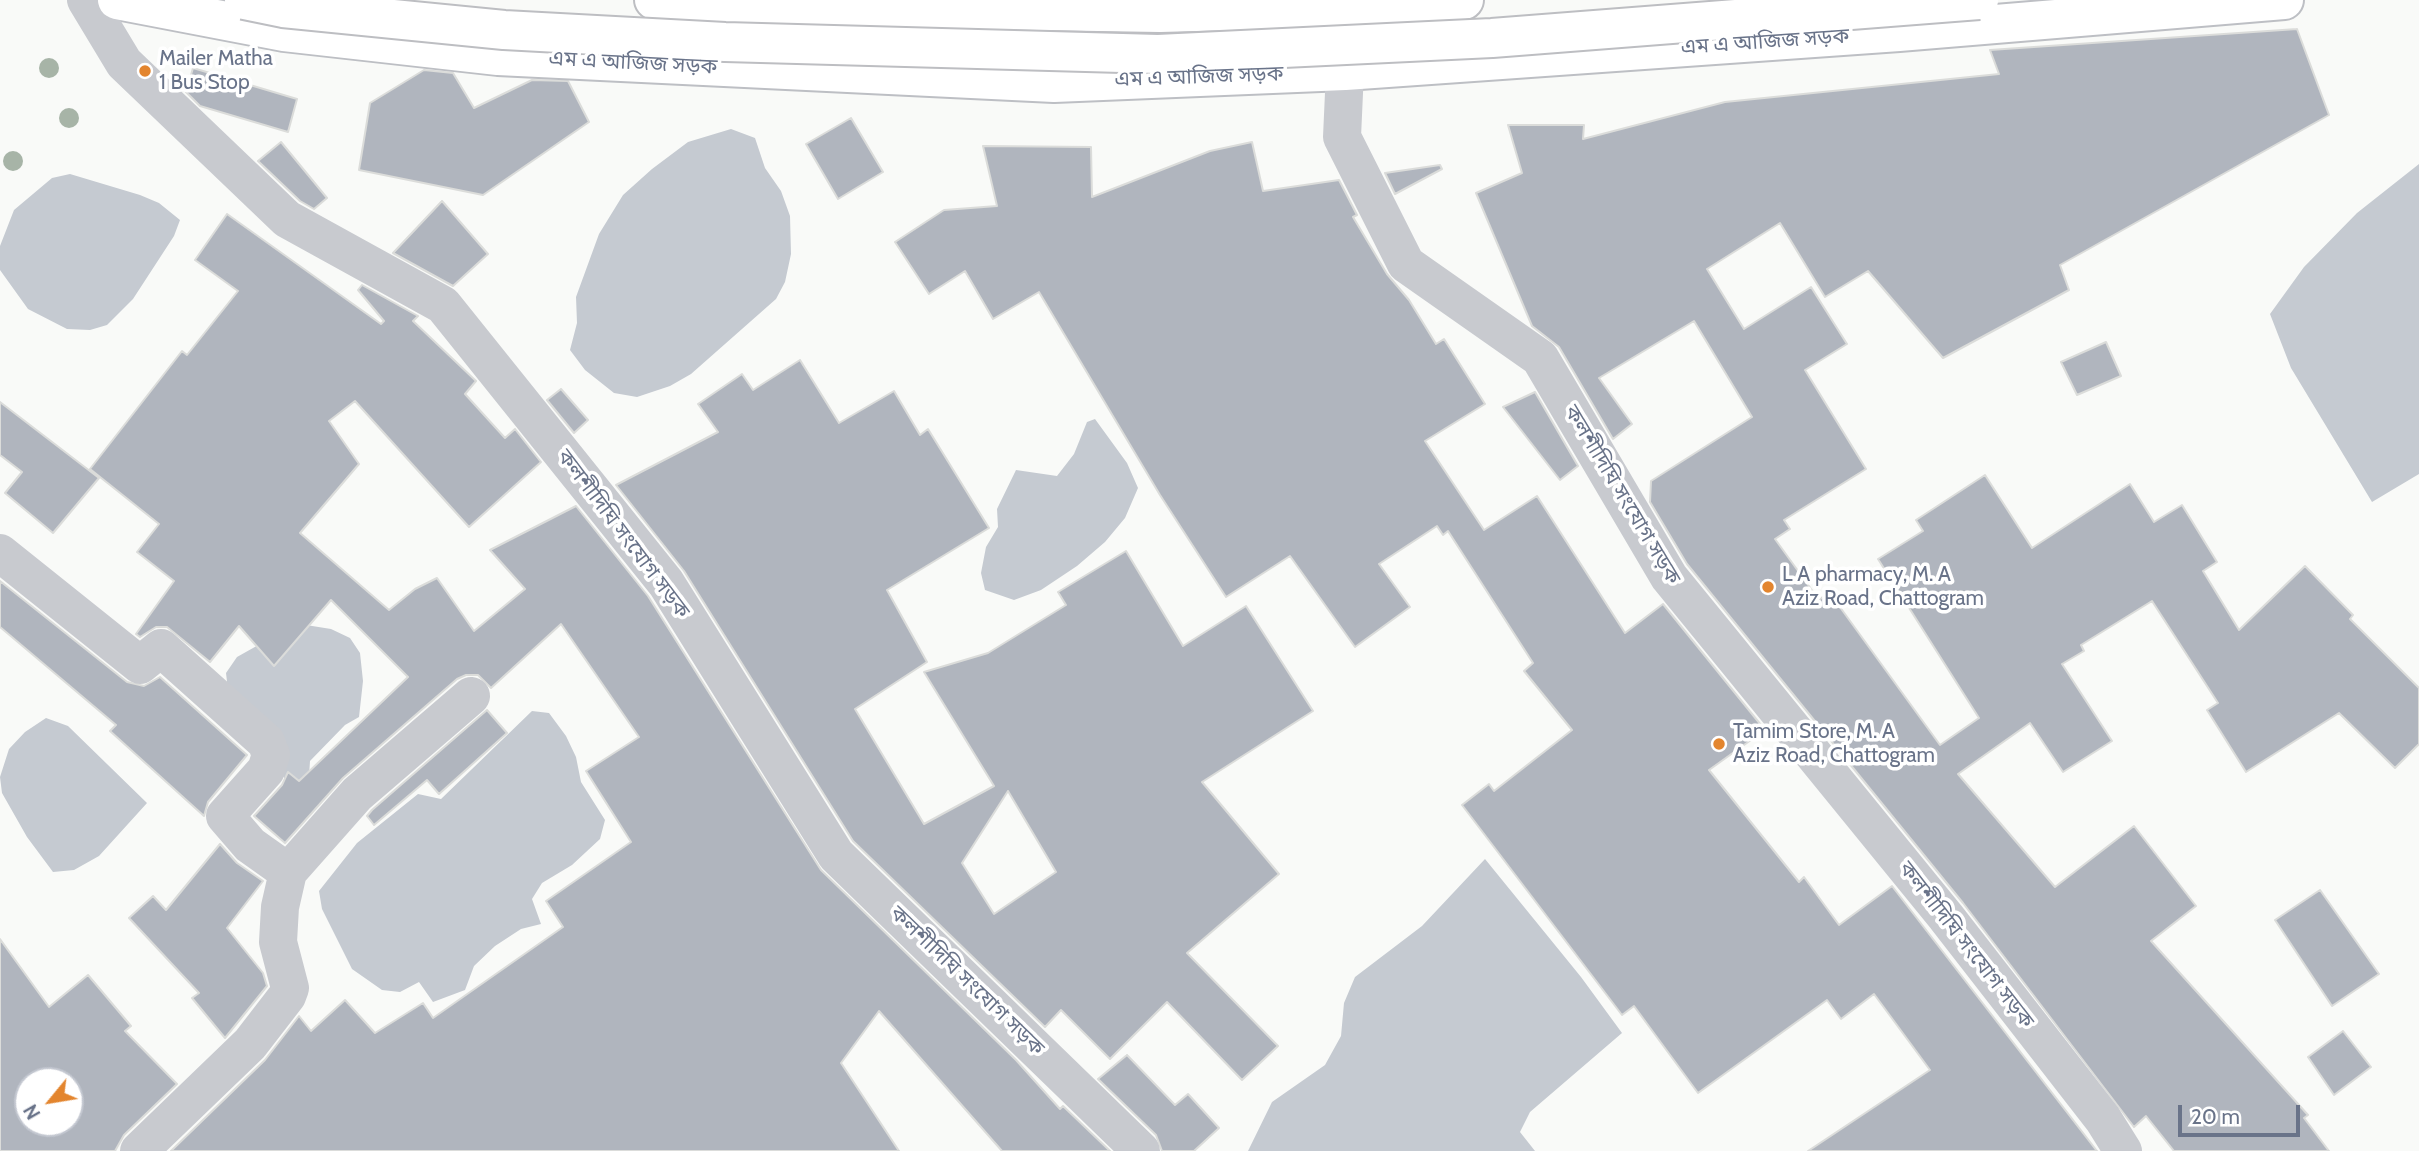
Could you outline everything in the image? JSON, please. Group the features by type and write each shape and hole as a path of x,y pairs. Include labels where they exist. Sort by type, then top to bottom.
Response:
{"main road":[{"name":"এম এ আজিজ সড়ক","path":"117,0 284,32 512,57 1054,83 1345,71 1898,16 2284,0"},
{"path":"244,0 283,8 517,31 725,43 1158,54 1492,38 1979,0"},
{"path":"654,0 729,6 1146,13 1374,7 1464,0"}],"street":[{"name":"কলশীদিঘি সংযোগ সড়ক","path":"86,0 124,63 288,219 443,305 666,583 836,855 1141,1151"},
{"name":"কলশীদিঘি সংযোগ সড়ক","path":"1345,71 1342,137 1406,264 1540,358 1669,577 1946,917 2123,1151"},
{"path":"0,553 140,665 161,648 266,742 271,755 266,770 225,816 250,845 288,872"},
{"path":"139,1151 250,1044 287,996 290,988 278,942 280,906 288,872 357,794 471,695"}],"shaded area":[{"path":"731,129 755,138 765,168 781,191 790,216 791,254 785,282 776,299 691,374 670,386 637,397 614,393 585,370 570,350 577,323 576,297 599,234 623,195 652,169 688,142"},
{"path":"2419,164 2419,474 2372,502 2291,368 2270,314 2304,267 2357,213"},
{"path":"70,174 140,195 159,203 180,220 174,236 133,299 107,325 90,330 67,329 28,309 0,270 0,246 14,210 52,178"},
{"path":"1095,419 1127,463 1138,488 1125,518 1105,542 1077,566 1041,590 1014,600 985,590 981,573 986,547 998,527 997,509 1016,470 1057,476 1074,454 1087,422"},
{"path":"306,625 331,629 350,638 360,653 363,681 359,717 345,725 310,761 309,776 300,786 288,784 228,690 226,673 237,657 269,639"},
{"path":"532,711 549,713 566,736 576,757 581,782 605,820 600,839 572,865 542,883 532,899 541,924 521,929 495,946 474,966 465,990 433,1002 419,982 400,992 382,990 352,969 322,909 319,891 357,843 418,794 441,799"},
{"path":"46,718 68,726 147,803 99,856 74,870 53,872 27,837 2,793 0,777 9,749 25,732"},
{"path":"1485,859 1581,977 1622,1033 1530,1112 1520,1132 1535,1151 1248,1151 1272,1102 1325,1065 1341,1036 1344,1003 1355,977 1422,926"}],"building":[{"path":"2297,29 2329,115 2060,265 2069,290 1943,358 1868,271 1825,297 1780,223 1707,269 1744,329 1811,287 1847,344 1805,370 1866,469 1784,520 1790,529 1775,539 1819,600 1829,592 1940,745 1979,718 1878,559 1923,531 1916,520 1985,475 2032,548 2130,484 2154,522 2182,505 2217,562 2203,571 2239,630 2305,566 2353,615 2350,619 2419,688 2419,744 2395,768 2339,713 2246,772 2207,710 2218,703 2152,601 2081,645 2084,651 2062,664 2112,741 2063,772 2030,723 1958,774 2055,887 2134,826 2196,906 2151,941 2308,1115 2304,1118 2329,1151 2174,1151 2146,1116 2134,1127 1963,903 1687,564 1650,502 1651,481 1752,417 1694,321 1599,378 1632,424 1613,439 1559,347 1532,326 1476,193 1522,173 1508,125 1584,125 1583,139 1725,102 1999,74 1990,50"},
{"path":"193,68 297,99 288,132 200,106 186,92"},
{"path":"424,70 453,73 474,108 532,80 568,81 589,122 483,195 359,170 370,103"},
{"path":"851,118 883,172 838,199 806,144"},
{"path":"281,142 327,198 314,209 300,201 258,161"},
{"path":"1252,142 1263,191 1339,180 1357,215 1353,217 1387,274 1409,300 1436,344 1444,339 1485,404 1425,441 1484,530 1537,496 1625,633 1663,604 1765,730 1709,770 1799,882 1804,877 1839,925 1892,886 2097,1151 1808,1151 1930,1070 1874,994 1841,1019 1827,1000 1698,1093 1634,1006 1622,1015 1462,805 1489,784 1494,791 1572,730 1524,671 1533,663 1448,531 1443,535 1437,526 1379,564 1410,607 1355,647 1290,556 1226,597 1160,495 1039,292 993,319 965,271 929,294 895,242 944,210 997,206 983,146 1091,147 1092,197 1210,151"},
{"path":"1440,165 1442,169 1395,194 1385,173"},
{"path":"442,201 488,254 453,286 393,253"},
{"path":"227,214 381,324 384,321 358,290 362,285 418,316 413,321 476,381 465,394 505,438 515,429 541,462 469,527 355,401 329,421 359,464 300,533 389,610 415,589 437,578 474,631 525,589 490,550 576,506 648,596 821,870 1016,1060 1060,1109 1063,1106 1110,1151 1002,1151 879,1011 841,1063 899,1151 171,1151 265,1060 299,1016 311,1031 345,1000 375,1033 423,1003 433,1018 563,927 546,901 631,842 586,771 639,737 561,624 491,688 478,675 466,675 457,679 343,778 285,843 254,816 282,785 288,772 299,781 408,677 331,600 274,666 239,626 210,662 167,627 156,627 140,637 136,634 174,581 137,552 159,524 90,469 182,351 187,355 238,291 195,260"},
{"path":"2106,342 2121,376 2077,395 2061,362"},
{"path":"800,360 839,423 894,391 920,435 928,429 989,528 887,590 927,662 855,709 924,824 994,786 924,672 988,653 1066,605 1058,592 1126,551 1183,646 1246,606 1313,711 1202,782 1279,874 1187,953 1278,1046 1242,1080 1167,1002 1110,1059 1061,1010 1045,1027 853,841 684,571 616,485 718,432 698,404 742,374 753,390","holes":["1008,791 1056,872 994,914 962,863"]},
{"path":"561,389 588,420 574,433 547,400"},
{"path":"1535,392 1578,466 1560,480 1503,407"},
{"path":"0,402 99,478 53,533 5,493 22,472 0,455"},
{"path":"0,581 127,682 144,686 160,677 247,755 208,802 204,816 110,731 116,725 0,627"},
{"path":"487,710 507,733 439,794 427,780 374,825 367,816 372,810"},
{"path":"220,844 237,863 263,881 227,928 263,973 267,986 225,1038 192,998 199,993 129,918 153,896 166,910"},
{"path":"2320,890 2379,974 2332,1006 2275,920"},
{"path":"0,939 49,1007 88,975 131,1026 125,1031 177,1084 124,1135 115,1151 0,1151"},
{"path":"2343,1031 2371,1067 2334,1095 2308,1057"},
{"path":"1127,1055 1175,1105 1188,1094 1219,1128 1194,1151 1162,1151 1156,1135 1098,1079"}],"place":[{"name":"Mailer Matha 1 Bus Stop","path":"145,71"},
{"name":"L A pharmacy, M. A Aziz Road, Chattogram","path":"1768,587"},
{"name":"Tamim Store, M. A Aziz Road, Chattogram","path":"1719,744"}]}
